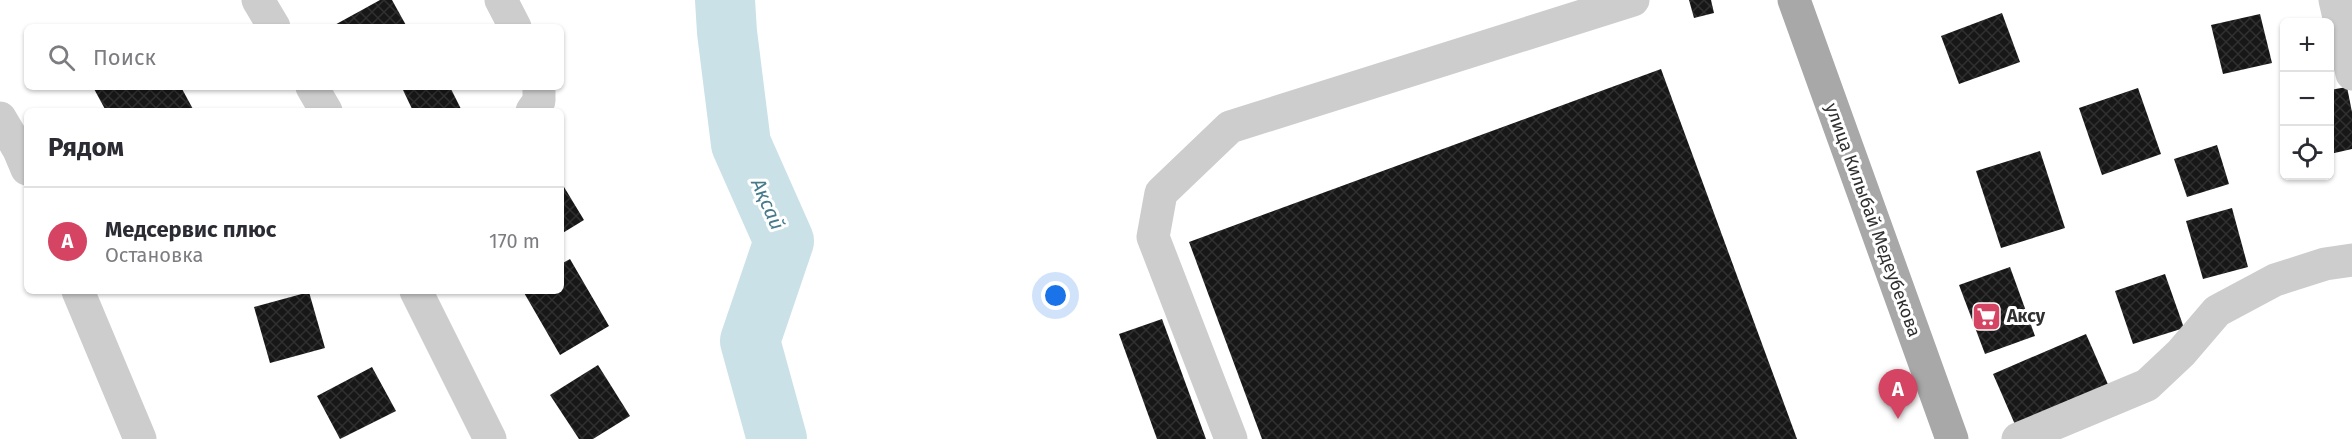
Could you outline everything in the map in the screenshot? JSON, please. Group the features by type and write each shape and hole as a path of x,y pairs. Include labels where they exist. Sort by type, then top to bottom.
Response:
{"main road":[{"name":"улица Килыбай Медеубекова","path":"1794,0 1952,439"}],"street":[{"path":"258,0 272,24"},
{"path":"501,0 513,24"},
{"path":"1232,439 1153,237 1161,193 1230,127 1633,0"},
{"path":"2336,0 2352,74"},
{"path":"314,90 324,108"},
{"path":"534,108 539,101 539,90"},
{"path":"0,118 24,162"},
{"path":"2018,439 2147,385 2181,353 2217,311 2275,280 2325,264 2352,260"},
{"path":"79,294 140,439"},
{"path":"418,294 490,439"}],"building":[{"path":"380,0 392,0 405,24 336,24"},
{"path":"1689,0 1711,0 1714,13 1694,18"},
{"path":"2002,13 2020,62 1959,84 1941,36"},
{"path":"2260,14 2272,63 2223,74 2211,25"},
{"path":"1661,69 1797,439 1262,439 1189,242"},
{"path":"2347,87 2352,112 2352,149 2334,153 2334,126 2334,89"},
{"path":"2138,88 2161,154 2102,175 2079,108"},
{"path":"95,90 183,90 192,108 104,108"},
{"path":"403,90 452,90 460,108 412,108"},
{"path":"2217,145 2229,184 2187,197 2174,159"},
{"path":"2040,151 2065,228 2001,248 1976,171"},
{"path":"564,187 584,220 564,232"},
{"path":"2232,208 2248,267 2203,279 2186,221"},
{"path":"570,259 609,326 560,355 525,294 564,294 564,262"},
{"path":"2010,267 2035,336 1985,354 1959,285"},
{"path":"2165,274 2184,328 2133,344 2115,291"},
{"path":"302,294 310,294 325,348 270,363 254,307"},
{"path":"1162,319 1206,439 1157,439 1119,334"},
{"path":"2086,334 2110,389 2017,429 1993,374"},
{"path":"598,365 630,416 593,439 579,439 550,395"},
{"path":"372,367 396,411 340,439 317,396"}],"waterway":[{"name":"Ақсай","path":"725,0 741,144 784,241 750,341 777,439"}],"place":[{"name":"Аксу","path":"1986,316"},
{"name":"Медсервис плюс","path":"1898,419"}]}
